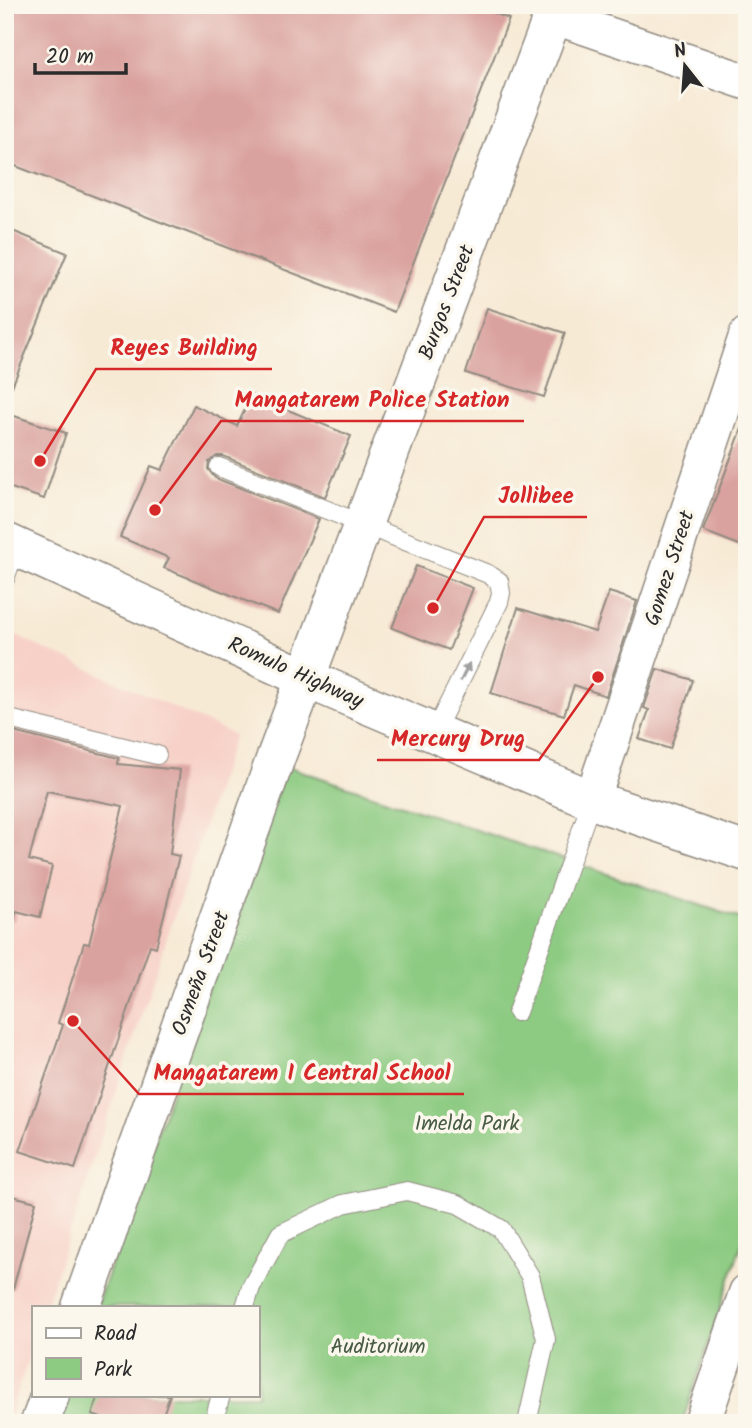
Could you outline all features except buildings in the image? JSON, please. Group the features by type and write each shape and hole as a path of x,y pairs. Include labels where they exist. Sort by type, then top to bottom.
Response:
{"main road":[{"name":"Burgos Street","path":"305,678 555,10"},
{"name":"Romulo Highway","path":"9,556 592,800 747,852"},
{"name":"Osmeña Street","path":"81,1306 305,678"},
{"path":"40,1423 50,1396"}],"street":[{"path":"555,10 747,82"},
{"name":"Gomez Street","path":"592,800 747,335"},
{"path":"702,1423 747,1292"}],"lane":[{"path":"219,467 488,574 499,581 499,602 434,733"},
{"path":"5,718 157,755"},
{"path":"517,1012 592,800"},
{"path":"245,1306 251,1287 279,1234 343,1204 407,1191 458,1203 500,1229 530,1276 546,1339 527,1423"},
{"path":"213,1423 221,1396"}],"shaded area":[{"path":"5,631 234,735 45,1306 32,1306 32,1347 5,1423"}],"green space":[{"name":"Imelda Park","path":"286,766 747,921 747,1228 682,1423 55,1423 65,1396 259,1396 259,1306 96,1306"}],"place":[{"name":"Reyes Building","path":"40,461"},
{"name":"Mangatarem Police Station","path":"155,510"},
{"name":"Jollibee","path":"433,608"},
{"name":"Mercury Drug","path":"598,677"},
{"name":"Mangatarem I Central School","path":"73,1021"}],"park label":[{"name":"Auditorium","path":"378,1346"}]}
